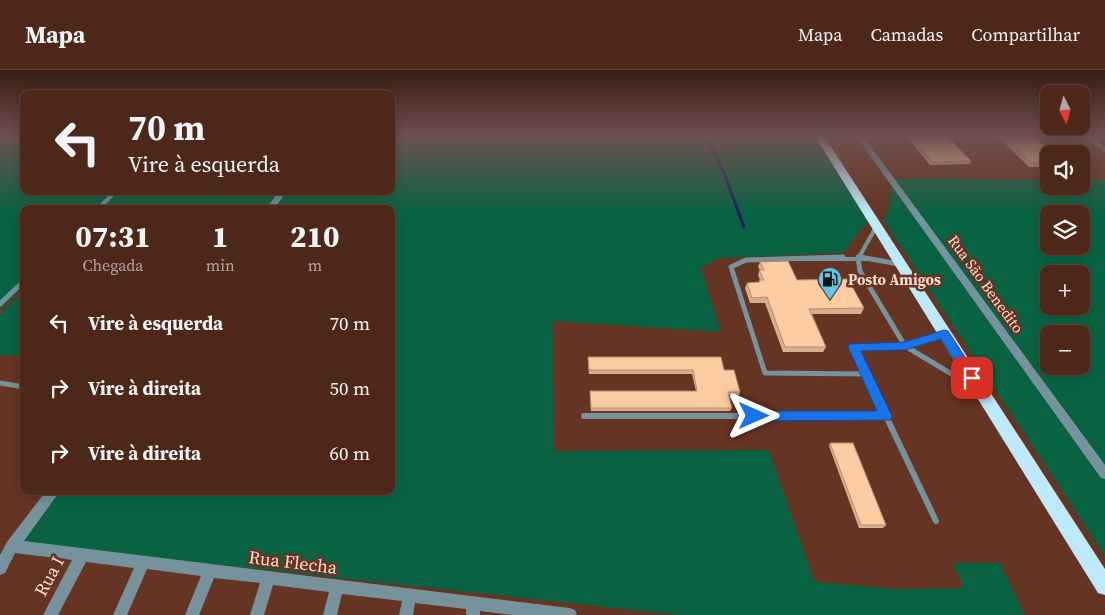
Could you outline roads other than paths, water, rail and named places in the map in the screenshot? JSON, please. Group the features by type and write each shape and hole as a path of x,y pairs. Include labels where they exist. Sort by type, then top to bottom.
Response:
{"highway":[{"path":"835,161 1105,586"}],"street":[{"name":"Rua São Benedito","path":"878,161 1105,474"},
{"path":"0,568 12,546 51,495"},
{"name":"Rua Flecha","path":"12,546 410,595 473,609 570,615"},
{"name":"Rua I","path":"50,615 82,555"},
{"path":"120,615 143,562"},
{"path":"192,615 210,570"},
{"path":"257,615 268,578"},
{"path":"330,615 336,586"},
{"path":"406,615 410,595"}],"lane":[{"path":"102,205 112,195"},
{"path":"877,226 858,257 860,272 905,346 981,392"},
{"path":"866,374 765,373 730,267 746,260 858,257 900,264"},
{"path":"0,304 20,285"},
{"path":"936,521 853,347 905,346 944,334"},
{"path":"0,383 20,386"},
{"path":"584,416 886,416"}],"waterway":[{"path":"718,161 744,227"}],"place":[{"name":"Posto Amigos","path":"830,300"}]}
